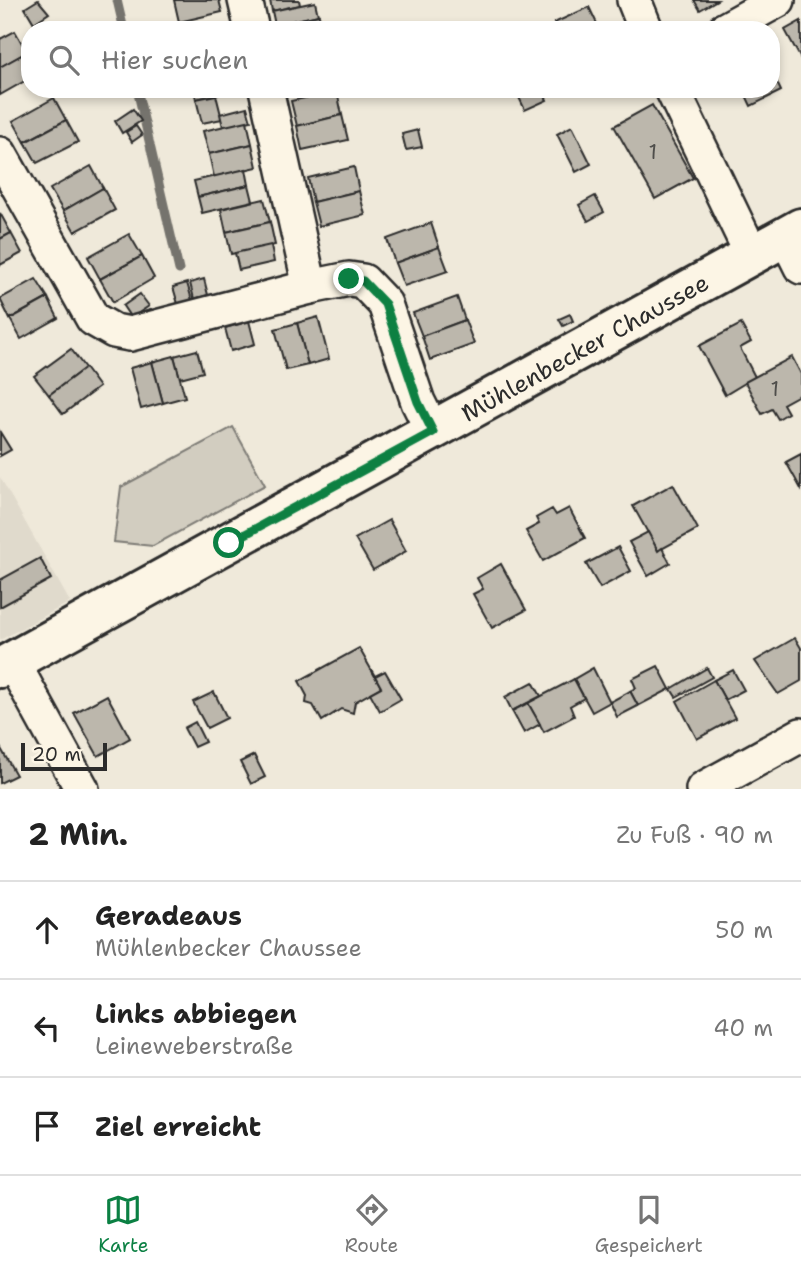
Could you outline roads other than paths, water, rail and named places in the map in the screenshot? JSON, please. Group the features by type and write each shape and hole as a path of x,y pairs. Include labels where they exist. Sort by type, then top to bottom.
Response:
{"main road":[{"name":"Mühlenbecker Chaussee","path":"6,665 752,256 796,244"}],"street":[{"path":"245,0 250,21"},
{"path":"634,0 642,21"},
{"path":"740,21 778,0"},
{"path":"267,98 310,287"},
{"path":"677,98 752,256"},
{"path":"0,154 93,319 114,331 130,334 310,287 349,279 363,281 385,304 418,402 433,432"},
{"path":"6,665 82,789"},
{"path":"704,789 801,735"}],"waterway":[{"path":"117,0 122,21"},
{"path":"139,98 179,270"}]}
